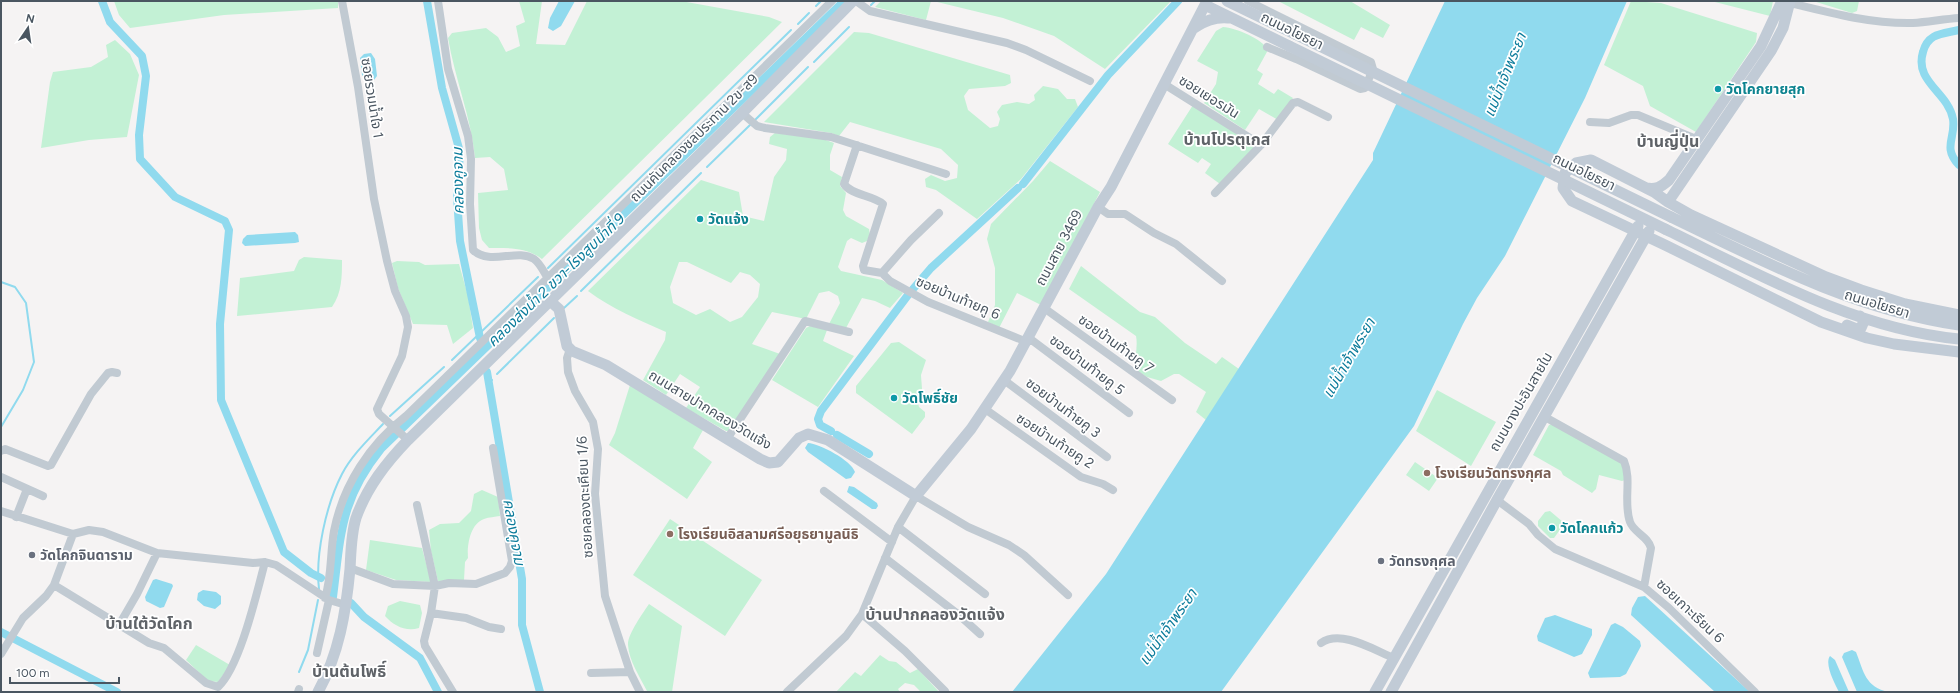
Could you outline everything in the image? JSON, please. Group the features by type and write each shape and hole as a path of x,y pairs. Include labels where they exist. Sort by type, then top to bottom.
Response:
{"main road":[{"name":"ถนนคันคลองชลประทาน 2ข-ส9","path":"318,692 334,657 346,605 354,527 363,502 382,469 406,438 550,301 558,290 742,113 809,41 853,1"},
{"name":"ถนนอโยธยา","path":"1232,2 1752,256 1840,294 1875,307 1917,318 1959,325"},
{"path":"1646,187 1654,189 1661,187 1669,180 1761,46 1787,2"},
{"path":"1668,202 1771,51 1783,28 1787,2"},
{"name":"ถนนอโยธยา","path":"1206,3 1230,18 1800,293 1860,316 1902,328 1959,339"},
{"name":"ถนนสาย 3469","path":"916,496 985,409 1028,340 1098,207 1111,187 1206,3"},
{"path":"1193,29 1207,20 1217,17 1230,18"},
{"path":"1636,228 1622,226 1572,201 1564,188 1565,173 1576,162 1591,160 1646,187 1668,202"},
{"path":"1668,202 1651,198 1589,167 1578,168 1574,172 1570,181 1572,192 1576,196 1648,234 1816,314 1857,329 1864,325 1864,320 1860,316"},
{"path":"1683,182 1683,203 1691,214"},
{"name":"ถนนอโยธยา","path":"1668,202 1809,269 1861,290 1921,308 1959,315"},
{"path":"1622,226 1627,238 1625,249"},
{"name":"ถนนบางปะอินสายใน","path":"1375,692 1636,228"},
{"path":"1648,234 1665,245 1821,322 1867,338 1894,344 1959,352"},
{"name":"ถนนบางปะอินสายใน","path":"1392,692 1497,500 1648,234"},
{"path":"1637,252 1656,244 1665,245"},
{"path":"1809,269 1840,294"},
{"path":"550,301 559,309 566,346 570,349"},
{"path":"1875,307 1921,308"},
{"path":"1894,344 1939,336"},
{"name":"ถนนสายปากคลองวัดแจ้ง","path":"570,349 572,352 606,365 760,459 774,464 782,459 799,438 808,434 839,446 916,496"}],"street":[{"name":"ซอยรวมน้ำใจ 1","path":"342,1 362,114 374,198 387,261 395,291 406,316 408,326 402,356 378,405 379,414 406,438"},
{"path":"438,1 448,69 468,136 471,159 471,239 473,250 486,257 523,256 533,258 540,264 548,279 558,290"},
{"path":"317,653 327,599 334,531 341,505 352,478 364,461 394,426 548,279 832,1"},
{"path":"856,1 870,11 1007,43 1026,50 1090,81"},
{"path":"1248,1 1371,62 1373,69 1365,88 1360,89 1267,47"},
{"path":"1787,2 1862,20 1913,23 1959,18"},
{"path":"800,32 809,41"},
{"name":"ซอยเยอรมัน","path":"1164,84 1261,145"},
{"path":"1215,193 1261,145 1295,102 1328,117"},
{"path":"742,113 757,126 831,136 946,174"},
{"path":"1590,122 1609,122 1631,115 1638,115 1696,139"},
{"name":"ซอยบ้านท้ายคู 6","path":"857,145 844,184 847,188 878,200 883,204 863,266 864,270 882,274 890,281 928,302 1028,340"},
{"path":"1098,207 1108,214 1125,214 1154,234 1176,244 1222,281"},
{"path":"882,274 911,240 939,213"},
{"name":"ซอยบ้านท้ายคู 7","path":"1044,308 1172,400"},
{"path":"727,439 805,321 849,332"},
{"name":"ซอยบ้านท้ายคู 5","path":"1028,340 1129,413"},
{"name":"ซอยคลองตะเคียน 1/6","path":"570,349 567,358 568,372 575,391 593,422 598,449 595,494 604,596 630,672 640,692"},
{"path":"1,451 5,449 48,466 51,465 91,394 108,374 112,372 117,373"},
{"name":"ซอยบ้านท้ายคู 3","path":"1004,380 1107,457"},
{"name":"ซอยบ้านท้ายคู 2","path":"985,409 1080,477 1103,484 1113,490"},
{"path":"1545,417 1624,461 1627,470 1627,505 1630,522 1635,530 1650,542 1651,548 1644,586"},
{"path":"350,568 393,584 435,586 449,583 476,584 505,573 512,562 493,448"},
{"path":"1,477 43,496"},
{"path":"16,516 27,489"},
{"path":"824,490 892,542"},
{"path":"791,691 846,636 862,614 898,527 916,496 968,527 1009,545 1024,555 1068,595"},
{"name":"ซอยเกาะเรียน 6","path":"1497,500 1529,524 1538,535 1555,549 1644,586 1669,608 1755,692"},
{"path":"417,505 435,586 431,613 424,641 453,692"},
{"path":"1,511 74,534 89,530 103,532 157,553 253,563 265,562 276,565 327,599 346,605"},
{"path":"898,527 985,594"},
{"path":"3,650 23,618 46,596 54,585 74,534"},
{"path":"119,625 137,594 157,553"},
{"path":"885,558 959,615 980,634"},
{"path":"54,585 148,643 164,648 206,683 218,687 228,675 246,630 265,562"},
{"path":"431,613 466,618 502,629"},
{"path":"862,614 905,651 945,691"},
{"path":"1321,643 1327,639 1334,638 1345,640 1394,658"},
{"path":"591,673 630,672"}],"green space":[{"path":"114,1 338,1 338,8 224,15 130,28 119,15"},
{"path":"519,1 542,1 536,44 565,45 587,1 681,1 769,17 782,22 542,259 523,250 510,248 489,248 482,240 479,228 478,193 508,190 504,169 490,157 475,158 467,113 448,38 452,33 486,28 498,37 506,52 520,46 516,26 525,22"},
{"path":"881,1 931,1 926,20 875,7"},
{"path":"933,1 1171,1 1105,69 1054,36 1003,18"},
{"path":"1278,1 1350,1 1390,25 1383,38 1361,27 1354,40"},
{"path":"1631,1 1661,3 1757,33 1756,42 1696,132 1650,106 1643,86 1604,65"},
{"path":"1711,1 1773,1 1770,16"},
{"path":"1813,1 1859,1 1857,11 1852,13"},
{"path":"1223,27 1235,29 1255,38 1268,50 1257,70 1263,74 1258,84 1274,94 1278,89 1293,98 1278,120 1259,109 1245,130 1204,103 1216,84 1218,72 1197,61 1216,31"},
{"path":"854,32 869,33 1010,75 1011,83 1005,86 969,89 964,96 968,110 990,128 998,126 1000,119 997,112 1002,105 1017,102 1029,104 1035,100 1034,95 1043,86 1058,89 1067,99 1075,99 1078,107 1021,179 977,219 936,190 926,187 925,179 931,175 945,181 957,178 958,165 941,149 850,122 839,136 831,133 764,122"},
{"path":"115,40 130,54 139,75 127,137 89,140 41,148 50,82 53,72 91,67 108,57 106,45"},
{"path":"1193,105 1250,141 1253,145 1253,151 1220,184 1205,173 1211,164 1202,158 1198,163 1168,144"},
{"path":"775,133 823,139 834,143 830,155 830,170 842,177 840,186 846,193 843,210 846,216 869,229 870,235 867,241 862,243 851,238 847,241 838,267 841,271 882,280 903,293 890,308 875,301 862,298 846,328 829,324 840,303 838,296 829,291 819,293 806,319 772,312 752,344 780,354 729,431 726,431 686,408 700,387 680,374 666,395 643,380 665,340 666,332 616,309 588,291 701,180 739,192 743,216 764,221 774,177 786,160 787,149 769,144 770,137","holes":["679,262 687,262 731,283 740,272 750,275 760,284 758,297 742,317 730,322 710,309 696,315 673,303 670,287"]},
{"path":"1050,161 1100,192 1041,305 1017,293 999,328 988,322 995,305 995,268 987,239 991,224 1033,181"},
{"path":"304,257 342,260 340,290 332,307 237,316 240,278 294,271 299,260"},
{"path":"397,261 419,262 425,265 459,264 468,296 473,328 453,344 447,325 413,324 398,288 392,263"},
{"path":"1081,266 1140,312 1155,317 1185,343 1216,364 1222,357 1239,369 1206,420 1196,412 1206,392 1179,374 1174,374 1161,381 1147,377 1134,369 1137,348 1136,336 1069,289"},
{"path":"810,326 827,330 823,341 854,356 818,407 772,380 806,328"},
{"path":"899,342 926,360 921,375 922,389 917,400 919,407 925,412 925,417 912,434 856,393 856,386 891,343"},
{"path":"630,385 703,430 693,448 712,462 687,499 609,445 615,433"},
{"path":"1437,390 1496,422 1471,466 1416,431"},
{"path":"1552,424 1622,462 1625,480 1622,481 1599,475 1596,489 1592,493 1563,475 1561,471 1533,455 1549,425"},
{"path":"1415,462 1438,478 1429,491 1406,475"},
{"path":"482,490 498,497 500,516 484,519 475,525 469,541 468,558 465,562 464,580 438,581 431,551 429,530 440,524 459,523 471,511 474,494"},
{"path":"1550,511 1563,522 1562,527 1554,538 1550,538 1538,526 1538,521 1545,512"},
{"path":"670,519 762,580 725,636 633,575"},
{"path":"370,540 422,548 431,582 396,580 366,570"},
{"path":"400,601 420,605 422,613 419,628 405,629 392,623 385,616 388,606"},
{"path":"649,604 682,626 672,692 647,691 630,657 628,641 636,624"},
{"path":"196,645 230,665 218,682 208,681 186,660"},
{"path":"880,655 889,661 896,662 910,673 918,669 939,692 921,692 914,685 905,683 898,689 900,692 836,692 855,672 861,676"}],"water":[{"path":"559,1 575,1 561,26 553,31 548,28 550,18"},
{"name":"แม่น้ำเจ้าพระยา","path":"1445,1 1627,1 1585,98 1505,256 1477,298 1463,324 1414,426 1221,692 1012,692 1106,574 1373,160 1373,153"},
{"path":"371,53 375,59 377,76 374,80 366,81 362,75 360,58 364,54"},
{"path":"295,232 298,235 299,242 295,243 245,246 242,243 243,239 247,235"},
{"path":"808,443 827,449 842,458 852,467 855,472 851,478 846,479 808,452 805,448"},
{"path":"849,486 854,487 877,503 878,506 876,509 872,509 847,492"},
{"path":"156,579 172,584 173,586 164,607 160,608 146,601 145,597 153,580"},
{"path":"203,590 216,592 221,596 221,604 215,609 204,606 197,600 198,593"},
{"path":"1645,596 1750,692 1715,692 1631,615 1632,608 1638,597"},
{"path":"1555,615 1592,629 1592,635 1582,654 1574,657 1538,641 1537,636 1545,618"},
{"path":"1615,623 1623,627 1640,641 1641,646 1626,674 1620,677 1590,678 1588,673 1611,625"},
{"path":"1852,650 1856,652 1866,678 1881,690 1889,692 1857,692 1842,657 1844,653"},
{"path":"1830,656 1835,660 1849,692 1839,692 1829,669 1828,660"}],"waterway":[{"path":"102,1 110,22 142,56 146,76 139,135 140,159 175,197 225,221 229,230 220,324 221,400 284,552 311,573 321,578"},
{"name":"คลองคูจาม","path":"427,1 442,88 460,152 457,198 460,241 480,338"},
{"path":"816,6 821,1"},
{"name":"คลองส่งน้ำ 2 ขวา-โรงสูบน้ำที่ 9","path":"333,597 341,536 350,502 367,467 381,449 844,1"},
{"path":"871,5 875,1"},
{"path":"1023,184 1108,75 1178,1"},
{"path":"798,24 809,13"},
{"path":"814,62 849,27"},
{"path":"548,268 791,30"},
{"path":"1959,30 1936,35 1928,41 1923,52 1922,62 1923,71 1927,79 1945,101 1950,110 1953,119 1953,132 1950,148 1954,159 1959,165"},
{"path":"755,120 808,67"},
{"path":"707,167 750,125"},
{"path":"581,291 701,173"},
{"path":"913,289 931,268 1018,188"},
{"path":"452,360 538,277"},
{"path":"1,282 15,287 26,303 34,362 23,390 1,427"},
{"path":"831,431 820,425 818,419 821,411 908,295"},
{"path":"564,308 577,296"},
{"path":"497,374 554,318"},
{"path":"390,416 444,367"},
{"name":"คลองคูจาม","path":"487,372 522,579 522,625 540,692"},
{"name":"คลองคูจาม","path":"489,383 492,380"},
{"path":"319,589 318,576 320,546 323,530 336,486 351,460 383,424"},
{"path":"837,435 869,454"},
{"path":"299,672 308,650 318,600"},
{"path":"351,603 364,617 420,658 438,692"},
{"path":"1,632 117,692"}],"place":[{"name":"วัดโคกยายสุก","path":"1718,89"},
{"name":"วัดแจ้ง","path":"700,219"},
{"name":"วัดโพธิ์ชัย","path":"894,398"},
{"name":"โรงเรียนวัดทรงกุศล","path":"1427,473"},
{"name":"วัดโคกแก้ว","path":"1552,528"},
{"name":"โรงเรียนอิสลามศรีอยุธยามูลนิธิ","path":"670,534"},
{"name":"วัดโคกจินดาราม","path":"32,555"},
{"name":"วัดทรงกุศล","path":"1381,561"}],"district":[{"name":"บ้านโปรตุเกส","path":"1227,139"},
{"name":"บ้านญี่ปุ่น","path":"1668,141"},
{"name":"บ้านปากคลองวัดแจ้ง","path":"935,614"},
{"name":"บ้านใต้วัดโคก","path":"149,623"},
{"name":"บ้านต้นโพธิ์","path":"349,671"}]}
